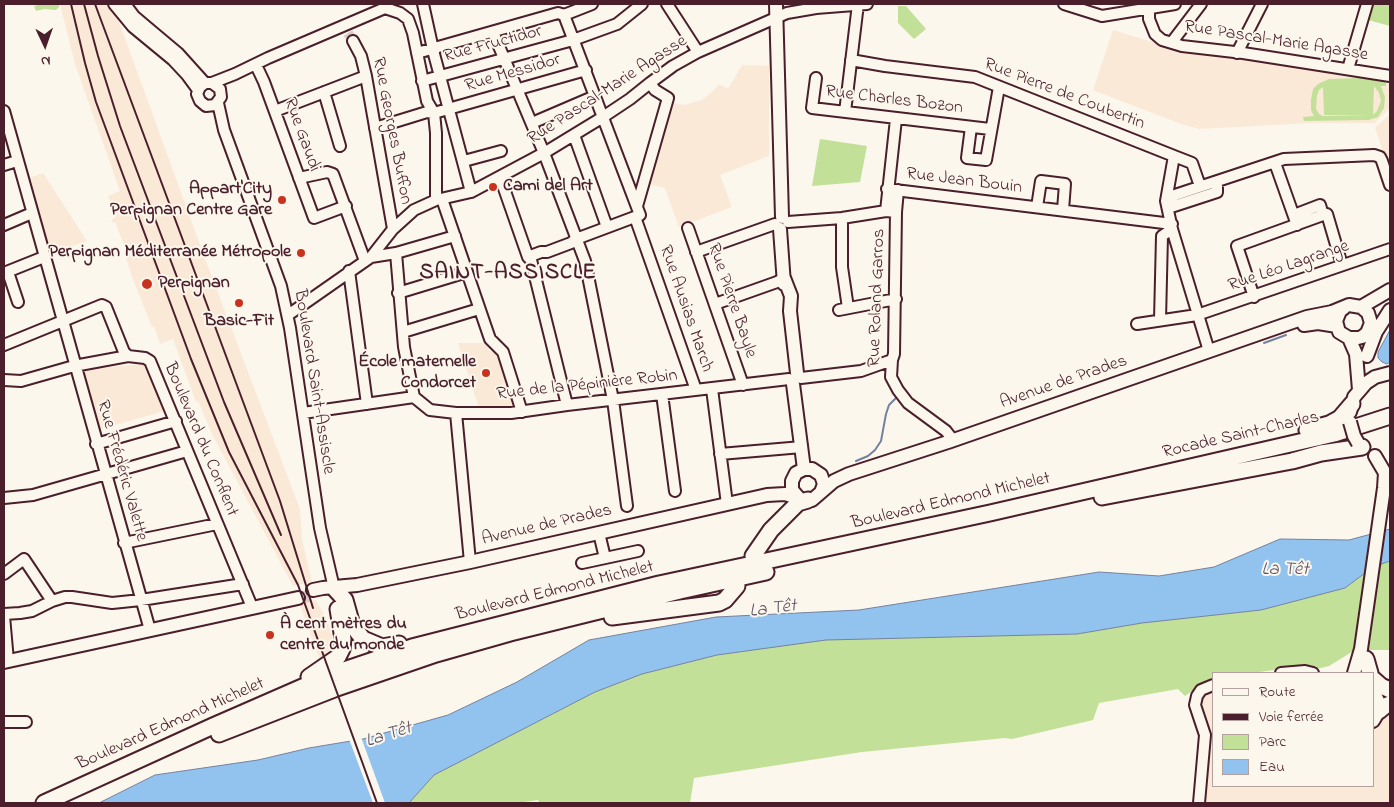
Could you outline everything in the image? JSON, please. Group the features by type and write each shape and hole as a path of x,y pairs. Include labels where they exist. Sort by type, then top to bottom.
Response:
{"highway":[{"path":"1100,493 1328,424 1340,418 1355,397"},
{"name":"Rocade Saint-Charles","path":"1100,493 1334,434 1390,416"},
{"name":"Rocade Saint-Charles","path":"1100,493 1336,441 1390,423"},
{"path":"1100,493 1284,462 1360,445"},
{"name":"Boulevard Edmond Michelet","path":"44,803 332,674 412,647 659,584 1100,493"},
{"name":"Boulevard Edmond Michelet","path":"66,803 218,734 359,681 613,612 680,591 1100,493"},
{"path":"752,556 771,530 803,499"},
{"path":"334,588 345,600 352,625 358,634 363,639 382,647 634,584 659,584"},
{"path":"613,612 720,603 737,586"},
{"path":"277,698 338,657 342,649 343,639 334,588"},
{"path":"1374,680 1381,686 1379,692"}],"main road":[{"path":"777,10 780,153 776,168 784,278 791,296 790,311 793,336 790,355 799,398 796,413 804,469"},
{"path":"1361,307 1390,290"},
{"path":"1349,338 1362,336 1369,329 1370,318 1390,298"},
{"path":"1370,318 1361,307 1350,305 1344,308 1338,316 1337,326 1340,332 1349,338 1356,354 1355,397 1350,422 1354,436 1360,445 1375,456 1390,460"},
{"name":"Avenue de Prades","path":"821,492 834,481 849,474 953,440 1306,317 1344,308"},
{"path":"1367,356 1370,344 1390,310"},
{"name":"Avenue de Prades","path":"1289,324 1318,323 1337,326"},
{"path":"1362,336 1367,356 1374,367 1387,374"},
{"path":"1355,397 1366,383 1387,374"},
{"path":"1365,666 1385,473 1375,456"},
{"path":"804,469 812,469 821,475 824,484 816,498 803,499 792,490 792,481 796,473 804,469"},
{"name":"Avenue de Prades","path":"821,475 849,474"},
{"name":"Avenue de Prades","path":"767,495 792,481"},
{"path":"1365,666 1390,488"},
{"name":"Avenue de Prades","path":"314,592 325,593 334,588 470,562 767,495 785,494 803,499"},
{"path":"6,661 297,596"},
{"path":"1379,692 1380,712"}],"street":[{"path":"114,4 133,27 173,60 187,75 205,85 218,86 216,101"},
{"path":"125,4 147,27 178,53 205,85"},
{"path":"423,4 471,192"},
{"path":"417,53 558,13 564,15 592,4"},
{"name":"Rue Fructidor","path":"422,81 573,40 617,24 642,4"},
{"path":"667,4 698,52"},
{"path":"845,112 858,4"},
{"name":"Rue Pascal-Marie Agasse","path":"288,316 368,259 393,229 414,210 439,200 471,192 544,153 630,100 650,83 698,52 777,10 793,12 867,4"},
{"path":"1064,4 1102,16 1149,6 1175,4"},
{"path":"1172,42 1201,4"},
{"path":"1236,52 1262,4"},
{"path":"1348,69 1367,4"},
{"path":"235,74 216,101 206,106 200,101 197,94 205,85 235,74 268,58 348,33 387,6 400,12 408,19 427,100 434,113 439,200 455,236 490,339 503,352 522,412"},
{"name":"Rue Pascal-Marie Agasse","path":"1149,6 1149,19 1155,34 1162,40 1182,46 1236,52 1390,76"},
{"path":"528,256 547,252 640,215 564,15"},
{"path":"493,32 532,122 585,261 614,400 627,506"},
{"name":"Rue Georges Buffon","path":"348,33 361,56 366,76 393,229"},
{"name":"Rue Pierre de Coubertin","path":"851,60 975,77 1192,163 1200,186"},
{"name":"Rue Gaudi","path":"256,65 314,218 346,206"},
{"name":"Rue Messidor","path":"375,128 427,112 434,113 586,70"},
{"path":"275,111 366,76"},
{"name":"Rue Charles Bozon","path":"816,78 812,108 990,129"},
{"path":"637,206 668,98 655,90 650,83"},
{"name":"Rue Charles Bozon","path":"971,127 967,158 986,160 999,87"},
{"path":"324,92 340,146"},
{"path":"532,122 595,96"},
{"name":"Boulevard Saint-Assiscle","path":"216,101 224,130 275,268 288,316 320,528 334,588"},
{"name":"Rue Frédéric Valette","path":"4,111 74,366 150,630"},
{"name":"Rue Roland Garros","path":"886,211 896,119"},
{"path":"574,135 608,227"},
{"path":"464,161 501,151"},
{"path":"1167,204 1175,195 1284,159 1374,155 1380,157 1390,184"},
{"path":"1174,156 1167,204 1172,227 1209,351"},
{"path":"4,165 17,161"},
{"path":"1275,163 1296,220"},
{"path":"299,178 327,172 334,174 368,259 455,236"},
{"path":"500,177 536,276 567,405"},
{"name":"Rue Jean Bouin","path":"1037,207 1041,181 1065,184 1063,210"},
{"path":"1167,204 1217,192 1217,182"},
{"name":"Rue Jean Bouin","path":"887,189 1063,210 1172,227"},
{"name":"Rue Roland Garros","path":"898,190 894,354 891,376 898,390 908,403 946,432 953,440"},
{"path":"1254,297 1237,246 1296,220 1320,205 1324,215 1327,214 1342,265"},
{"path":"696,252 781,223 842,218 886,211 896,212"},
{"path":"4,225 32,213"},
{"name":"Rue Ausias March","path":"635,217 696,390"},
{"path":"842,218 844,309 896,299"},
{"path":"1160,320 1162,236 1172,227"},
{"name":"Rue Pierre Bayle","path":"688,228 743,385"},
{"name":"Rue Léo Lagrange","path":"1137,324 1198,315 1390,249"},
{"path":"303,413 414,397 398,293 396,253"},
{"path":"18,302 6,272 44,256"},
{"path":"350,271 367,404"},
{"path":"398,293 467,272"},
{"path":"715,304 784,278"},
{"path":"4,345 102,305 106,307 124,352 128,356"},
{"path":"403,332 479,309"},
{"path":"4,380 21,381 74,366 128,356"},
{"name":"Boulevard du Conflent","path":"128,356 145,358 150,361 243,584 248,607"},
{"name":"Rue de la Pépinière Robin","path":"414,397 430,410 456,413 522,412 567,405 861,371 892,360"},
{"path":"712,389 727,504"},
{"path":"662,394 675,491"},
{"path":"456,413 470,562"},
{"path":"96,444 176,422"},
{"path":"720,454 802,447"},
{"path":"4,498 33,495 187,450"},
{"path":"124,543 217,524"},
{"path":"599,533 604,558"},
{"path":"582,563 638,551"},
{"path":"4,574 24,559 52,601"},
{"path":"6,661 4,615 32,611 52,601 72,597 112,603 243,584"},
{"path":"1292,672 1309,672"},
{"path":"1199,803 1205,735 1195,705 1201,690 1212,685"},
{"path":"4,722 26,722"}],"shaded area":[{"path":"60,4 110,4 117,16 207,264 300,509 302,540 312,582 293,586 213,436 198,401 196,402 173,339 160,344 154,326 152,327 132,277 124,251 126,250 115,222 112,223 111,221 116,216 108,196 120,191 75,64"},
{"path":"1113,30 1176,49 1390,81 1390,109 1374,123 1312,123 1199,129 1181,124 1093,90"},
{"path":"742,65 769,66 769,156 720,175 732,207 679,227 665,188 648,184 671,103 684,105 702,100 719,84 728,89"},
{"path":"1390,114 1390,171 1375,128"},
{"path":"43,173 87,241 48,254 26,179"},
{"name":"École maternelle Condorcet","path":"458,343 486,343 489,351 496,351 514,408 479,408"},
{"path":"146,364 165,411 97,430 80,369"},
{"path":"316,600 328,622 336,652 320,661 299,602"},
{"path":"1212,690 1212,787 1374,787 1374,727 1382,715 1390,708 1390,803 1204,803 1199,706 1202,696"}],"green space":[{"path":"59,4 59,7 56,10 44,9 36,11 34,6"},
{"path":"1372,4 1390,4 1390,26 1368,20"},
{"path":"898,6 906,6 926,29 914,39 898,23"},
{"path":"1361,78 1386,81 1386,86 1381,86 1385,97 1384,108 1378,117 1369,120 1304,121 1303,117 1314,116 1311,110 1313,89 1318,84 1329,79","holes":["1374,86 1379,93 1381,101 1373,115","1323,87 1324,115 1371,115 1323,116 1319,114 1316,109 1317,96 1319,90"]},
{"path":"820,139 867,146 860,182 812,186"},
{"path":"1390,561 1390,650 1355,650 1329,666 1316,669 1303,666 1259,672 1212,672 1212,678 1185,696 1178,689 1099,703 1093,720 1012,739 1005,738 862,752 694,778 690,803 540,803 538,800 517,803 409,803 434,775 595,692 642,674 717,655 826,639 1077,634 1142,623 1261,610 1345,588 1373,567"}],"water":[{"path":"1390,330 1390,362 1387,364 1378,358 1378,352"},
{"name":"La Têt","path":"1390,529 1390,561 1373,567 1345,588 1261,610 1142,623 1077,634 826,640 717,655 642,674 595,692 434,775 409,803 99,803 155,775 258,760 309,748 363,739 448,715 517,682 589,640 716,617 859,610 1099,572 1159,576 1214,567 1280,539 1349,540"}],"pier":[{"path":"361,737 385,803 373,803 349,739"}],"waterway":[{"path":"1264,343 1286,335"},
{"path":"856,461 868,456 881,441 889,405 897,397"}],"tunnel":[{"path":"348,33 353,41"},
{"path":"298,598 314,595"}],"railway":[{"path":"71,4 96,102 191,359 229,452 298,585 377,803"},
{"path":"84,4 120,126 224,402 281,535"},
{"path":"95,4 280,501 313,608"}],"place":[{"name":"Cami del Art","path":"493,187"},
{"name":"Appart'City Perpignan Centre Gare","path":"282,200"},
{"name":"Perpignan Méditerranée Métropole","path":"301,253"},
{"name":"Perpignan","path":"147,284"},
{"name":"Basic-Fit","path":"239,303"},
{"name":"École maternelle Condorcet","path":"486,373"},
{"name":"À cent mètres du centre du monde","path":"270,635"}],"district":[{"name":"SAINT-ASSISCLE","path":"508,274"}]}
